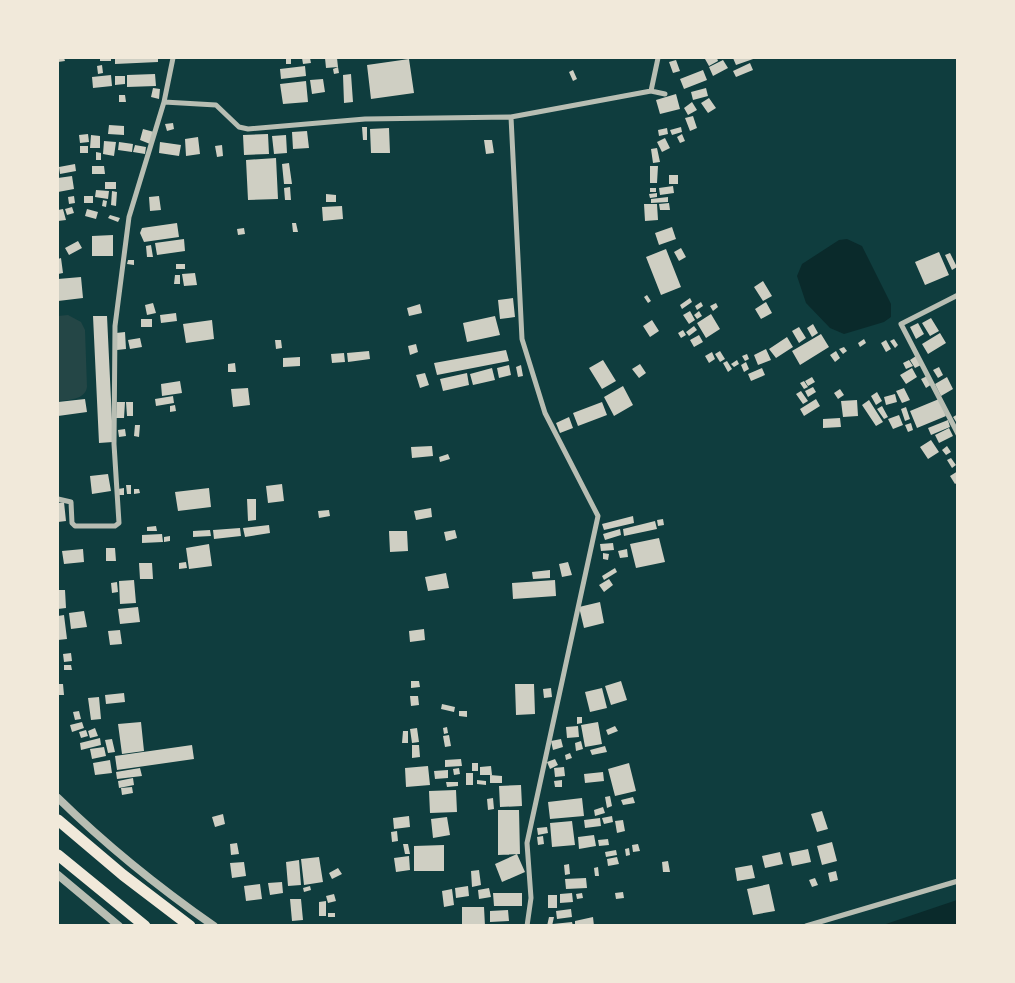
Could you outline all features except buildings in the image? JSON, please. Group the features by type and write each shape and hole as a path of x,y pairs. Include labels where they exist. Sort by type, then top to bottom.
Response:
{"highway":[{"path":"58,820 123,875 190,926"},
{"path":"58,855 145,926"}],"street":[{"path":"58,499 71,502 72,523 75,526 115,526 119,523 114,444 115,326 129,217 164,102 174,58"},
{"path":"651,91 658,58"},
{"path":"164,102 216,105 239,126 248,129 365,119 512,117 651,91 665,94"},
{"path":"512,117 522,339 545,413 598,516 527,843 530,898 527,926"},
{"path":"958,295 901,324 958,434"},
{"path":"58,798 85,825 165,892 214,926"},
{"path":"58,875 119,926"},
{"path":"806,926 958,881"}],"shaded area":[{"path":"847,239 862,246 891,304 891,317 884,322 844,334 830,328 806,303 797,276 802,264 839,240"},
{"path":"68,315 81,322 85,330 87,387 80,397 58,401 58,316"},
{"path":"957,900 957,925 883,925"}]}
